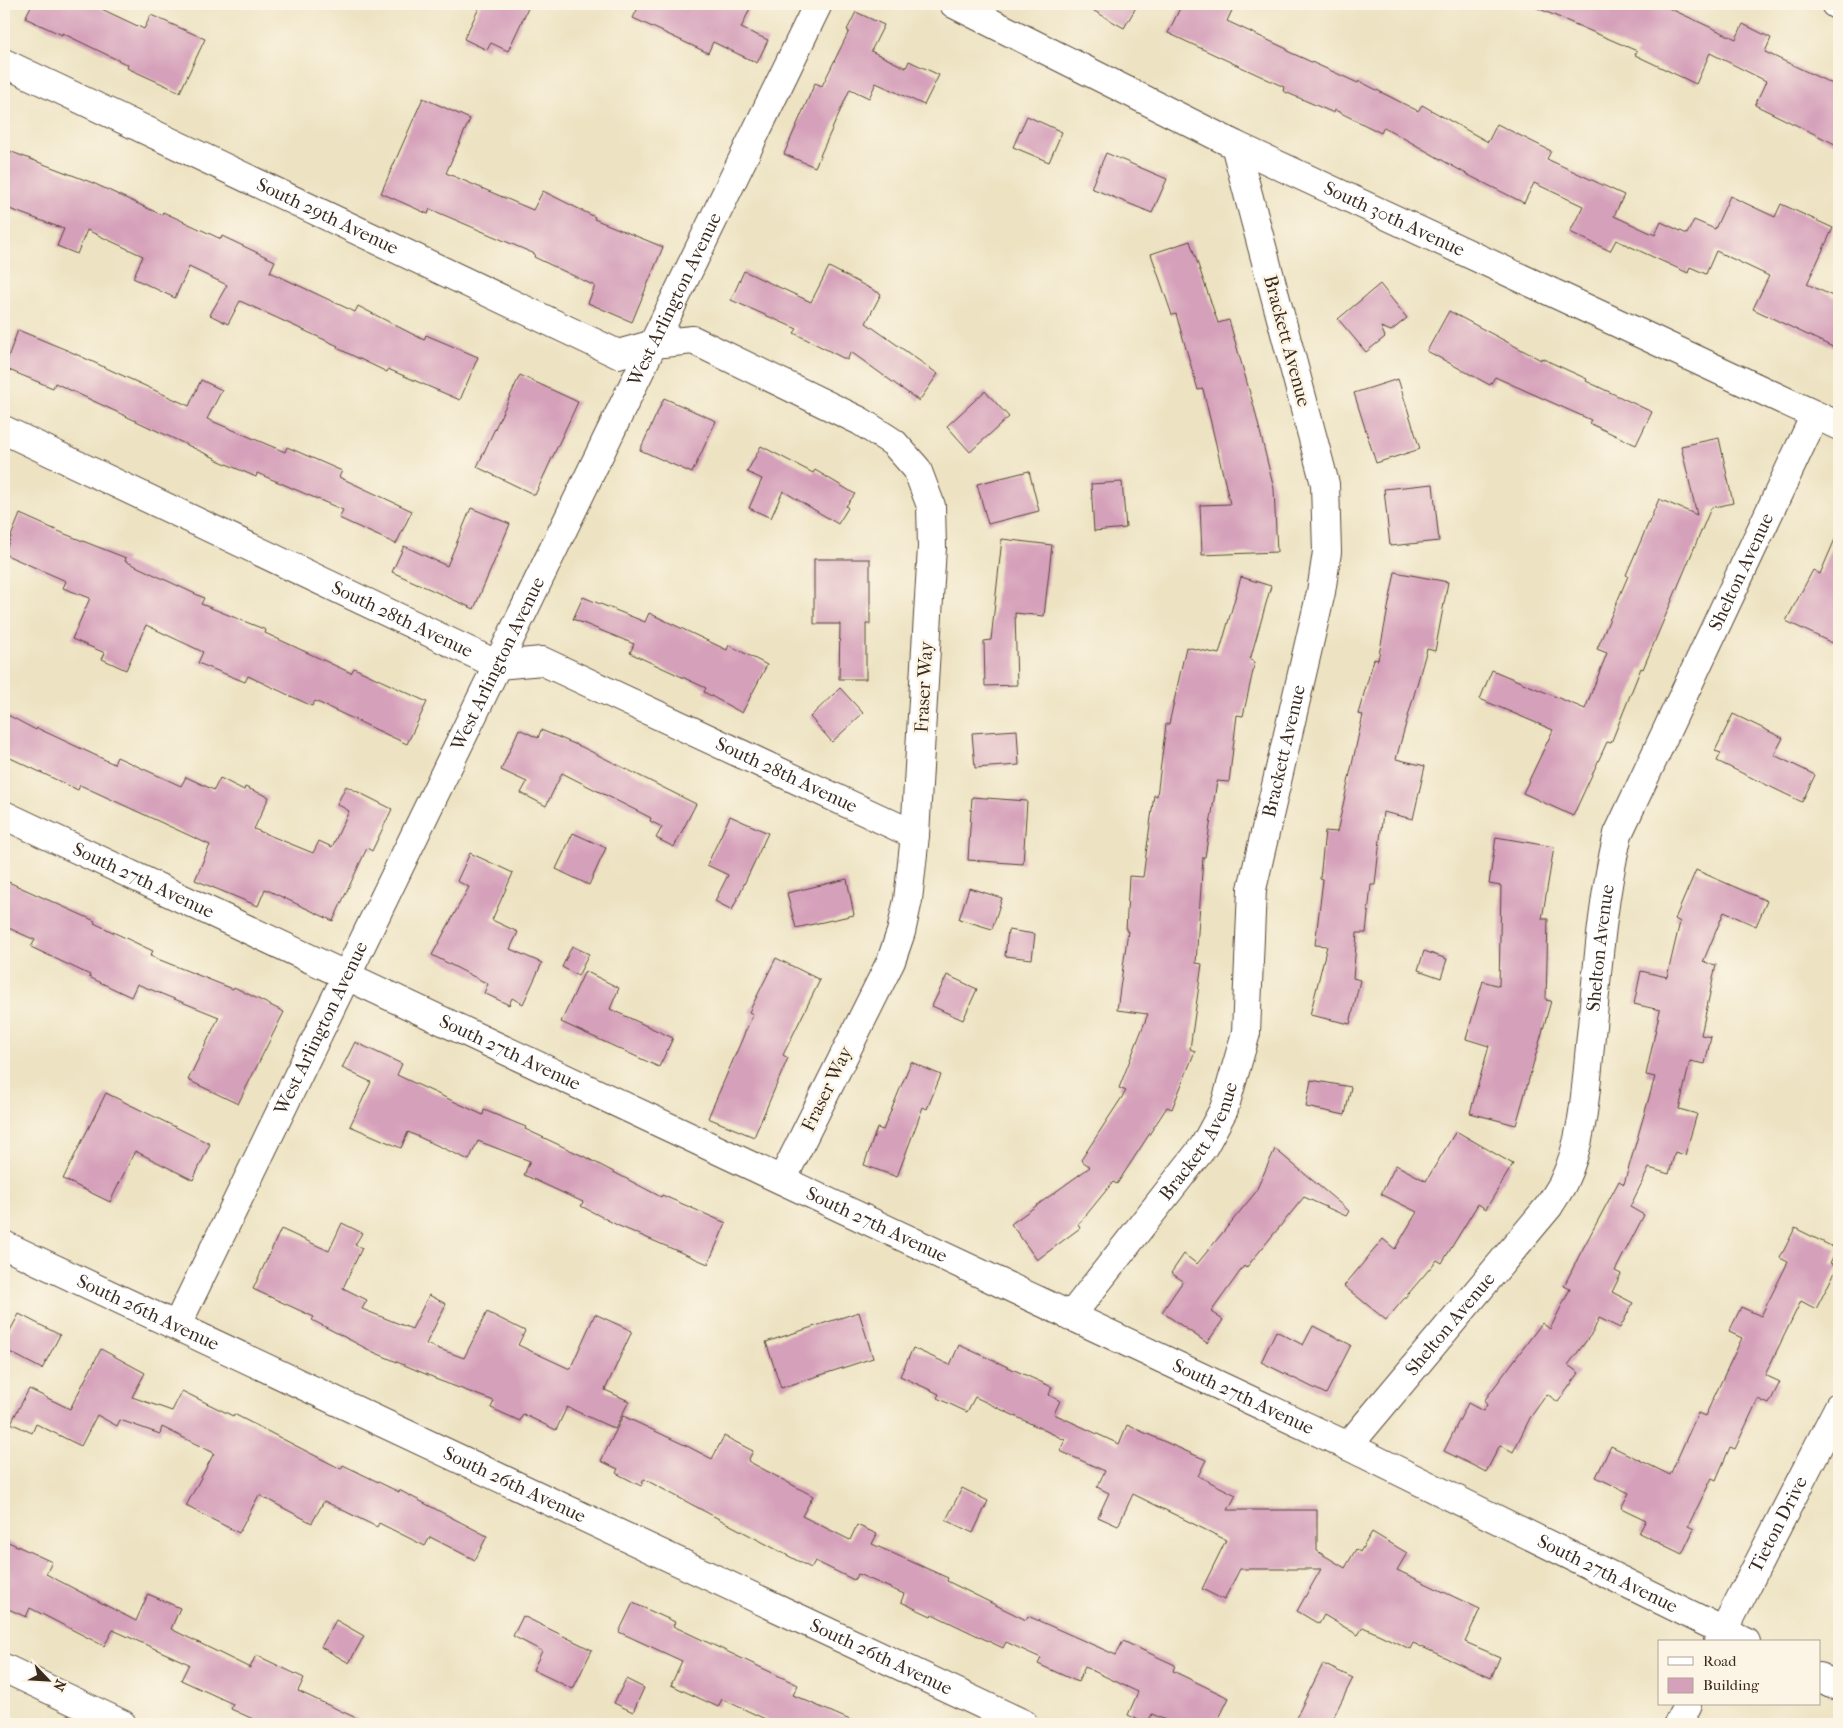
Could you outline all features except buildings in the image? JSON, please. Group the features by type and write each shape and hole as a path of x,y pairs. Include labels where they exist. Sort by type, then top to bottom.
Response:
{"street":[{"name":"West Arlington Avenue","path":"177,1324 818,4"},
{"name":"South 30th Avenue","path":"954,4 1234,145 1839,426"},
{"path":"1835,4 1839,6"},
{"name":"South 29th Avenue","path":"4,63 618,354 654,344"},
{"name":"Brackett Avenue","path":"1070,1317 1204,1146 1224,1109 1246,1033 1252,889 1321,592 1327,552 1325,484 1234,145"},
{"name":"Fraser Way","path":"654,344 693,340 860,421 894,443 917,469 931,506 932,547 915,835 908,900 891,961 782,1180"},
{"name":"Shelton Avenue","path":"1348,1446 1548,1206 1563,1184 1575,1152 1583,1110 1604,906 1609,870 1618,834 1815,415"},
{"name":"South 28th Avenue","path":"4,430 498,665 542,661 915,835"},
{"name":"South 27th Avenue","path":"4,816 1348,1446 1729,1638"},
{"name":"South 26th Avenue","path":"4,1245 177,1324 1024,1724"},
{"name":"Tieton Drive","path":"1729,1638 1839,1406"},
{"path":"4,1668 122,1724"},
{"path":"1820,1678 1839,1687"},
{"path":"1678,1724 1687,1706"}]}
